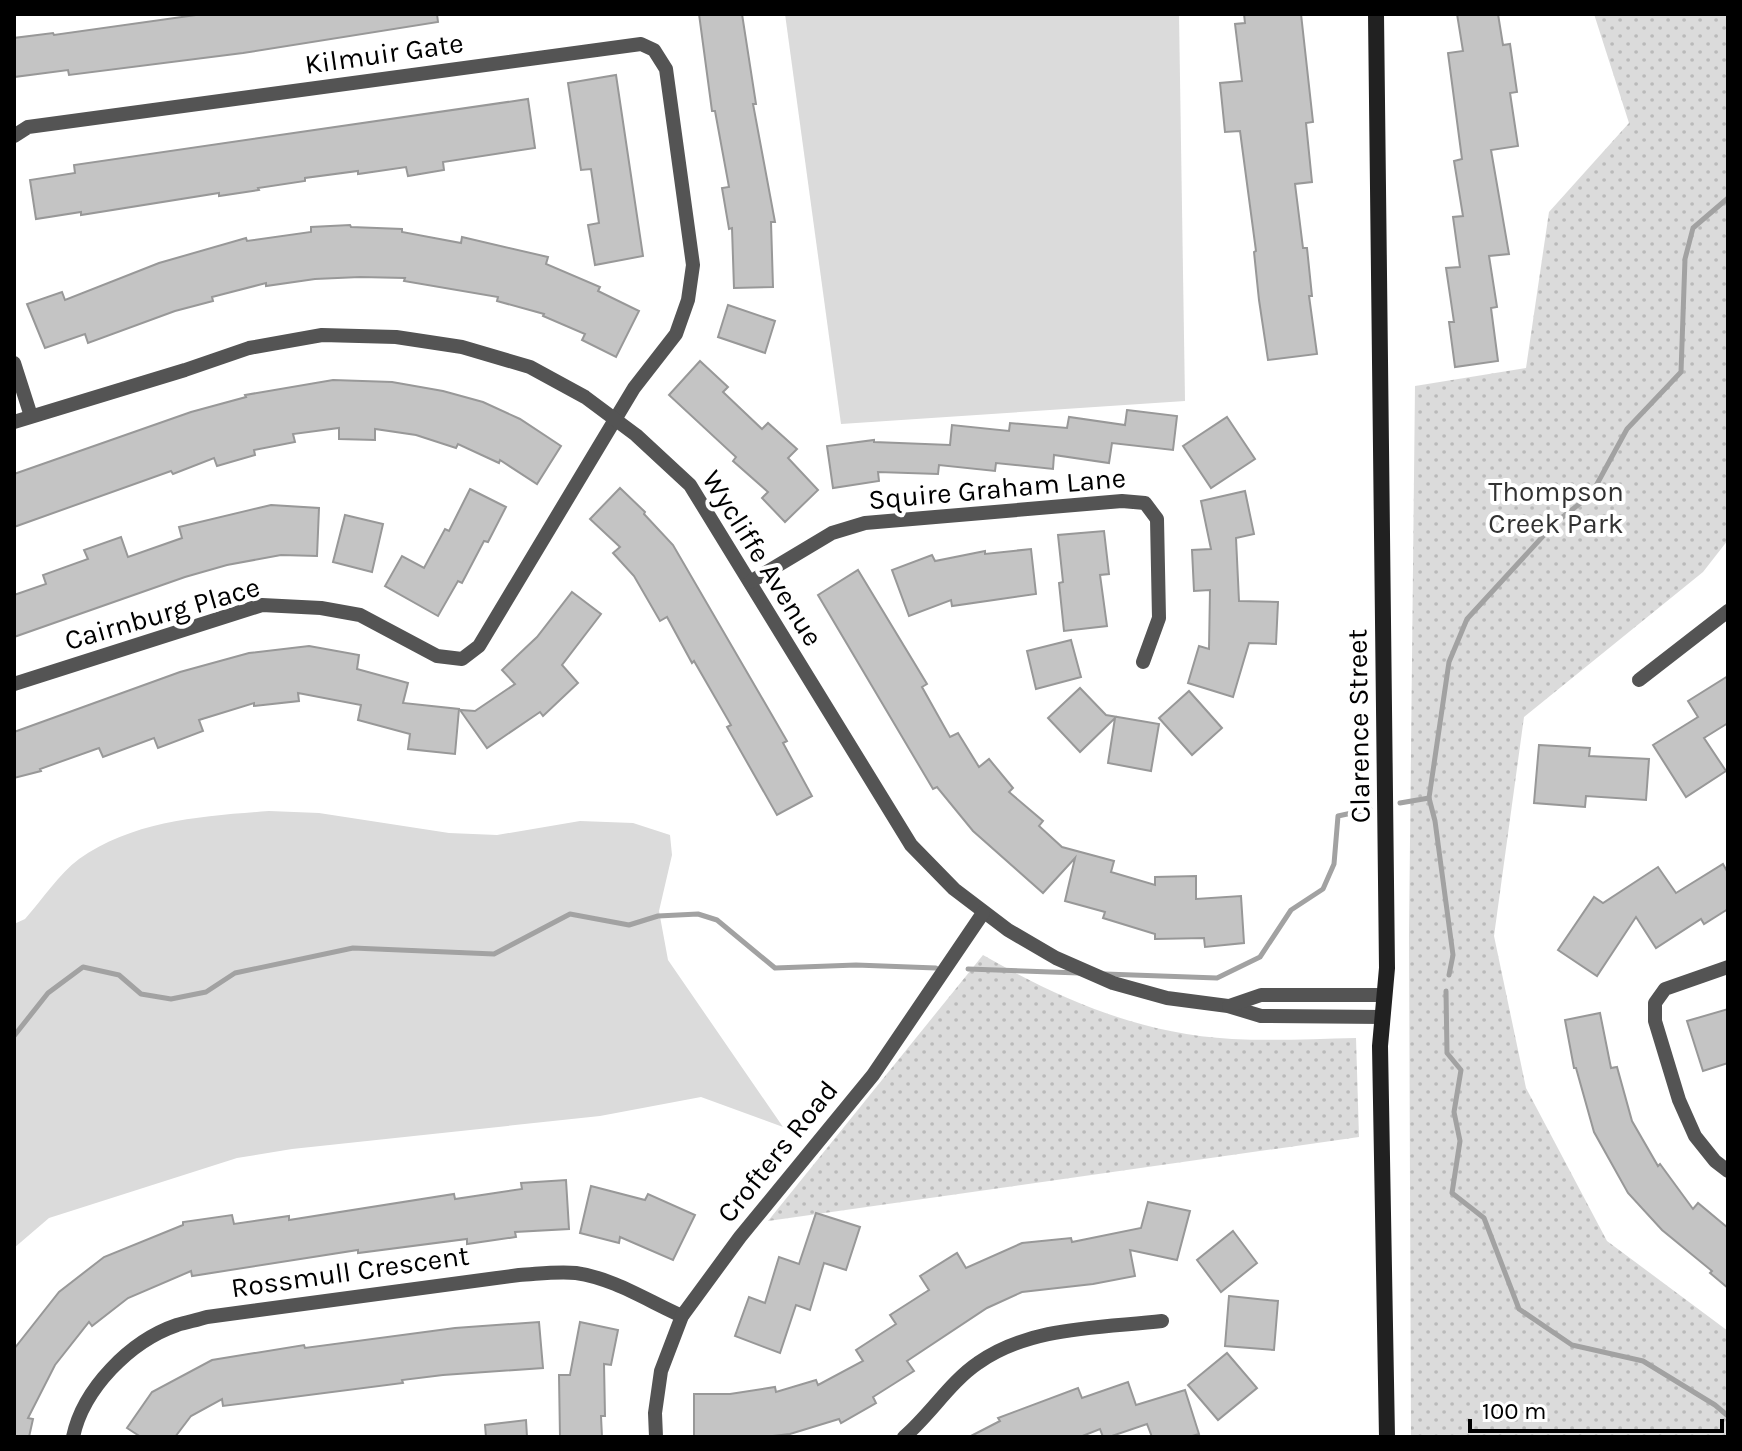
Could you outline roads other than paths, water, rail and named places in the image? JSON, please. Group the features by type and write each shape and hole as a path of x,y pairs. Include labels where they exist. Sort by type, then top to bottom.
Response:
{"street":[{"name":"Clarence Street","path":"1376,14 1387,968 1380,1046 1387,1437"},
{"name":"Kilmuir Gate","path":"14,136 28,127 641,44 654,50 666,69 693,265 688,300 676,334 634,388 616,420"},
{"name":"Wycliffe Avenue","path":"14,422 249,348 322,335 396,337 462,347 530,367 585,397 636,435 690,485 911,845 954,889 983,913 1056,958 1113,983 1167,998 1228,1006 1261,1016 1383,1017"},
{"path":"14,363 31,416"},
{"name":"Cairnburg Place","path":"14,684 262,605 321,608 360,615 437,656 462,659 479,646 616,420"},
{"name":"Squire Graham Lane","path":"750,582 832,533 865,523 1122,501 1145,503 1157,519 1159,618 1143,662"},
{"path":"1639,680 1728,611"},
{"name":"Crofters Road","path":"656,1437 655,1413 661,1371 682,1316 740,1237 873,1075 983,913"},
{"path":"1728,967 1665,989 1655,1003 1655,1021 1679,1100 1695,1136 1715,1161 1728,1171"},
{"name":"Wycliffe Avenue","path":"1228,1006 1261,995 1385,995"},
{"name":"Rossmull Crescent","path":"73,1437 86,1404 104,1377 124,1357 148,1339 174,1326 207,1317 519,1275 557,1273 577,1273 597,1278 682,1316"},
{"path":"904,1437 975,1364 1001,1349 1047,1334 1162,1321"}],"waterway":[{"path":"1449,975 1453,955 1435,821 1429,798 1449,662 1467,619 1556,522 1591,495 1627,429 1681,372 1685,259 1693,228 1728,198"},
{"path":"1400,803 1429,798"},
{"path":"1105,974 1217,978 1260,957 1291,910 1323,889 1334,864 1338,816 1370,809"},
{"path":"14,1036 48,993 83,967 119,975 141,994 171,999 206,992 235,973 353,948 494,954 570,914 629,925 658,916 698,914 717,920 775,968 856,965 936,968"},
{"path":"968,969 1079,973"},
{"path":"1446,991 1447,1053 1461,1070 1454,1112 1460,1141 1452,1193 1484,1218 1519,1309 1572,1345 1643,1361 1728,1416"}],"park label":[{"name":"Thompson Creek Park","path":"1556,507"}]}
